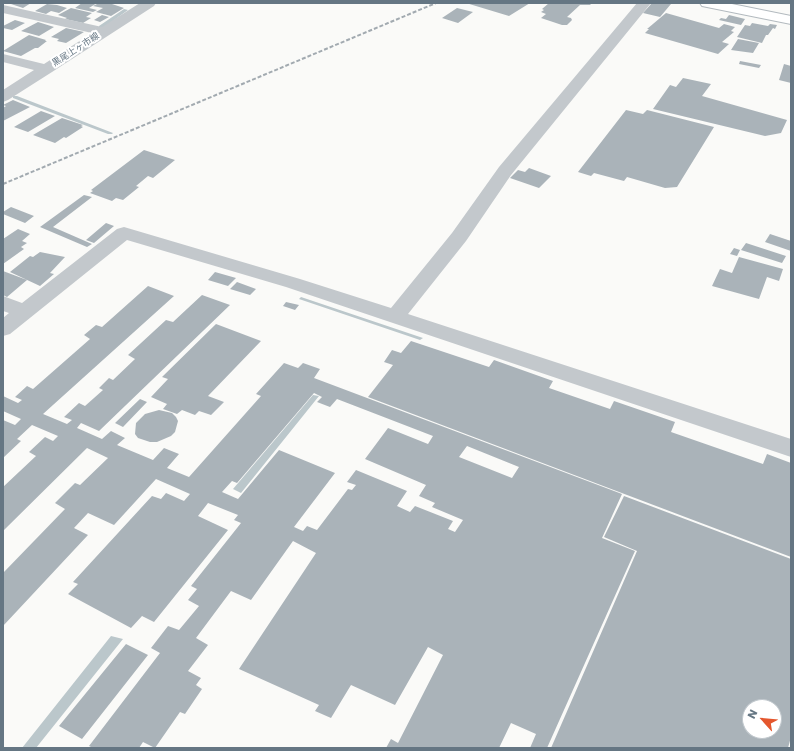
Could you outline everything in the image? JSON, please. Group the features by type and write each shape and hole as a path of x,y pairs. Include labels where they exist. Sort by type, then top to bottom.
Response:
{"street":[{"path":"122,3 145,6"},
{"path":"396,317 459,237 505,171 644,3"},
{"path":"707,3 791,20"},
{"name":"黒尾上ヶ市線","path":"3,97 145,6"},
{"path":"3,9 104,32"},
{"path":"3,58 47,69"},
{"path":"3,329 124,233 293,283 791,448"},
{"path":"3,303 25,312"}],"shaded area":[{"path":"301,297 423,338 420,340 299,299"},
{"path":"313,395 319,396 241,493 233,489"},
{"path":"111,636 123,639 36,748 22,748"}],"building":[{"path":"31,3 23,8 11,4"},
{"path":"82,3 97,3 89,8 97,10 93,12 75,8"},
{"path":"99,3 109,3 124,8 111,16 96,12 103,8 93,6"},
{"path":"466,3 530,3 509,16"},
{"path":"549,3 592,3 590,5 580,5 567,17 571,18 572,20 567,25 562,25 541,18 546,14 541,12 544,10 542,9"},
{"path":"652,3 671,4 660,17 643,13"},
{"path":"47,4 67,8 59,13 51,11 46,14 35,11"},
{"path":"71,8 92,13 86,17 91,18 83,23 65,19 67,18 58,15"},
{"path":"457,8 473,12 458,23 442,18"},
{"path":"666,13 719,28 724,24 735,27 731,31 734,32 722,42 729,44 718,54 645,33 649,29 647,29"},
{"path":"102,15 109,17 100,22 94,20"},
{"path":"729,15 745,19 741,25 719,20 721,18 726,19"},
{"path":"15,20 25,23 12,30 3,28 3,26"},
{"path":"38,22 54,27 39,36 21,31"},
{"path":"752,23 768,26 770,24 777,25 775,29 773,28 768,35 766,35 762,43 737,37 745,25 750,26"},
{"path":"66,28 84,32 66,43 57,41 59,39 51,37"},
{"path":"29,35 47,41 38,48 35,48 21,56 3,51"},
{"path":"738,39 759,43 753,53 731,50"},
{"path":"740,61 761,65 759,68 739,64"},
{"path":"784,64 791,66 791,83 779,80"},
{"path":"683,78 711,84 702,96 787,120 781,133 765,136 653,109 670,85 676,87"},
{"path":"13,100 30,107 3,121 3,108 6,106 3,105"},
{"path":"626,110 643,114 647,110 714,127 677,187 665,188 627,177 624,181 594,173 591,176 578,172"},
{"path":"41,111 55,116 28,132 14,127"},
{"path":"62,118 83,125 81,126 83,127 55,143 33,135"},
{"path":"144,150 175,160 153,178 148,176 136,186 139,187 123,200 116,198 112,201 90,193 93,191 91,190"},
{"path":"529,168 551,176 539,188 510,178 518,170 525,172"},
{"path":"84,195 92,197 53,227 92,244 87,247 40,227"},
{"path":"11,207 34,216 25,223 3,214 3,212"},
{"path":"106,223 114,226 94,243 86,240"},
{"path":"18,229 30,234 22,241 27,243 21,247 24,249 3,264 3,239"},
{"path":"770,234 791,241 791,251 765,242"},
{"path":"746,243 786,256 782,263 741,250"},
{"path":"734,248 740,250 737,256 730,254"},
{"path":"40,252 65,257 50,273 54,274 40,286 10,272 30,256 33,257"},
{"path":"739,257 783,269 779,281 767,277 759,299 712,286 720,269 732,273"},
{"path":"3,271 27,280 7,297 3,295"},
{"path":"215,272 236,278 228,286 208,280"},
{"path":"237,282 256,289 250,295 230,289"},
{"path":"148,286 174,296 43,414 67,424 72,420 64,417 79,403 85,406 103,390 99,388 109,378 113,380 135,359 128,355 166,320 173,322 202,295 230,305 99,431 81,423 77,428 102,439 111,431 125,438 117,445 153,460 164,448 179,454 167,468 189,477 261,396 256,394 284,363 298,368 303,363 320,369 314,378 622,494 602,538 635,551 547,748 530,748 536,734 511,723 499,748 386,748 391,739 398,743 443,655 428,647 395,705 351,685 331,718 315,711 319,705 239,669 316,553 293,541 251,600 231,591 196,638 208,645 188,671 201,678 196,685 202,689 185,714 180,712 155,748 143,742 139,748 93,748 89,746 160,653 151,648 168,626 179,630 199,606 188,600 197,589 191,586 241,523 234,520 238,515 208,503 198,516 228,530 154,622 142,616 131,628 68,594 78,584 73,582 152,496 161,499 166,493 184,501 190,494 156,479 114,525 88,513 74,528 88,535 3,626 3,573 65,509 55,503 75,483 80,485 108,458 87,448 3,531 3,487 36,456 29,452 45,437 53,441 58,436 32,425 17,439 21,441 3,458 3,420 15,425 21,419 3,411 3,396 18,403 22,400 15,397 27,386 33,389 90,339 84,335 96,325 102,327","holes":["314,393 322,397 317,402 330,407 337,399 433,436 428,444 388,428 365,459 426,485 419,496 435,503 432,507 463,520 455,532 448,529 453,521 415,506 410,512 397,506 407,491 356,470 347,482 356,485 352,490 348,489 317,530 307,526 303,531 294,527 335,473 279,450 238,499 222,492 232,481 237,483","467,446 519,467 512,478 459,457"]},
{"path":"286,302 299,305 295,310 283,306"},
{"path":"216,324 261,341 208,396 224,402 211,415 199,411 195,415 182,410 177,414 163,409 167,404 151,397 168,379 162,377"},
{"path":"411,341 489,367 494,360 553,381 549,388 610,409 614,401 675,422 671,432 763,464 767,454 791,463 791,557 368,397 393,365 384,362 392,350 401,353"},
{"path":"140,399 147,402 123,427 115,423"},
{"path":"159,410 172,413 176,417 178,421 175,432 171,436 157,442 150,442 138,438 135,434 136,423 145,414"},
{"path":"624,496 791,559 791,737 788,748 551,748 637,551 604,537"},
{"path":"126,644 148,655 82,739 59,726"}],"waterway":[{"path":"101,27 126,10"},
{"path":"15,97 110,133"}],"railway":[{"path":"3,184 436,3"}]}
